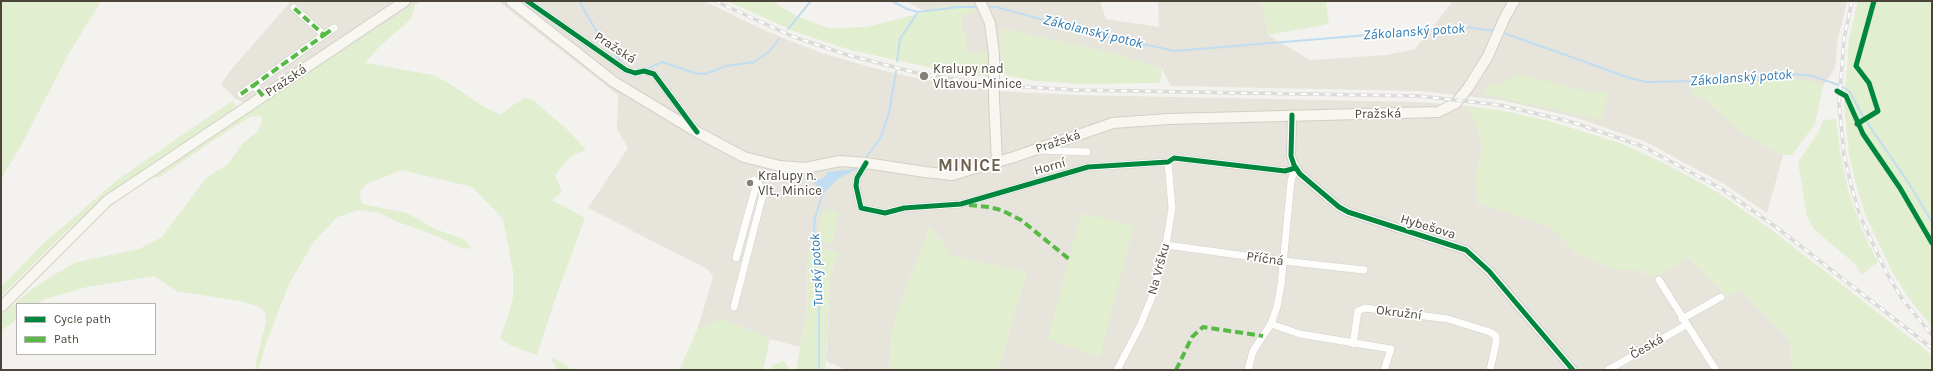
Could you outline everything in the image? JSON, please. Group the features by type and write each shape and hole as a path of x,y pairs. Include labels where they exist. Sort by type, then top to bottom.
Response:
{"main road":[{"name":"Pražská","path":"1,307 107,201 405,1"},
{"name":"Pražská","path":"511,1 614,82 697,132 734,152 757,161 780,166 805,168 840,161 866,162 952,175 1036,150 1113,123 1168,119 1438,112 1459,99 1488,56 1502,23 1514,1"},
{"path":"980,1 987,14 994,54 994,99 997,162"}],"street":[{"name":"Pražská","path":"527,1 626,70 635,73 644,71 654,74 697,132"},
{"path":"294,8 324,35"},
{"path":"241,94 334,28"},
{"path":"254,85 263,96"},
{"path":"1248,370 1253,351 1271,324 1281,285 1292,181 1295,168 1291,156 1292,115"},
{"path":"1036,150 1087,152"},
{"name":"Horní","path":"866,162 857,178 856,186 861,208 885,213 904,208 961,204 1088,167 1168,162 1174,158 1180,158 1285,171 1295,168"},
{"name":"Na Vršku","path":"1117,370 1140,326 1152,297 1166,245 1172,208 1168,162"},
{"name":"Hybešova","path":"1295,168 1339,207 1348,212 1466,250 1489,271 1573,370"},
{"path":"734,307 764,190 754,180"},
{"path":"736,258 754,189 760,186"},
{"name":"Příčná","path":"1166,245 1283,262 1364,270"},
{"path":"1659,280 1684,322 1716,370"},
{"name":"Česká","path":"1608,370 1684,322 1720,297"},
{"name":"Okružní","path":"1353,344 1358,311 1365,308 1448,319 1490,332 1496,336 1496,343 1490,370"},
{"path":"1271,324 1300,334 1353,344 1391,349 1384,370"}],"shaded area":[{"path":"291,1 421,1 256,108 236,99 221,84 230,71"},
{"path":"498,1 704,1 766,31 821,53 916,78 994,91 1076,95 1419,102 1467,106 1478,129 1482,149 1476,172 1477,203 1550,226 1578,254 1617,270 1638,270 1654,277 1689,258 1727,296 1740,290 1790,341 1793,370 998,370 1027,272 952,256 930,226 898,310 892,331 889,370 846,370 826,361 830,277 838,252 823,249 808,254 807,308 800,347 770,339 722,319 697,331 713,277 707,269 588,208 628,148 617,129 618,95"},
{"path":"906,1 1100,1 1106,19 1159,27 1158,1 1262,1 1268,35 1310,60 1387,55 1415,49 1453,1 1847,1 1838,39 1835,68 1823,86 1817,82 1691,93 1705,99 1742,133 1783,155 1767,213 1724,184 1644,141 1574,117 1501,100 1420,91 1171,86 1162,68 1115,54 1006,29 1001,61 1002,70 989,77 943,70 900,61 902,41 926,12"}],"green space":[{"path":"1,1 101,1 68,55 23,142 1,179"},
{"path":"727,1 772,1 798,17 829,28 867,27 926,12 942,6 963,5 980,11 961,15 962,32 966,32 967,54 988,51 989,77 943,70 850,50 796,32"},
{"path":"1262,1 1326,1 1329,24 1268,35"},
{"path":"1858,1 1930,1 1932,8 1932,327 1908,297 1892,271 1865,214 1849,154 1844,103 1849,40"},
{"path":"416,3 411,19 379,47 365,63 433,75 450,84 484,107 501,115 513,105 525,98 533,100 570,132 586,150 571,156 555,175 562,192 552,200 585,218 555,299 537,355 512,346 500,338 513,297 513,272 503,219 472,187 402,170 367,184 361,190 360,196 362,204 407,213 433,228 465,240 471,248 463,249 439,237 393,220 381,213 360,210 337,217 313,243 289,284 267,341 258,370 255,370 266,322 265,312 257,306 244,302 176,291 154,276 87,287 45,299 39,303 16,303 16,320 1,331 1,315 27,293 50,277 77,262 139,249 162,237 207,177 228,164 243,143 258,131 262,121 261,115 250,117 232,128 158,178 150,175"},
{"path":"1006,29 1115,54 1162,68 1160,83 1079,84 1036,81 1005,75 1001,61 1001,31"},
{"path":"1515,73 1585,91 1609,93 1601,120 1483,94 1489,84 1504,84"},
{"path":"1792,78 1817,82 1823,86 1815,124 1792,155 1783,155 1742,133 1705,99 1691,93 1691,86"},
{"path":"232,101 237,106 119,189 70,228 1,297 1,287 43,244 117,180"},
{"path":"1467,106 1499,110 1549,121 1620,143 1666,164 1719,193 1773,231 1932,355 1932,370 1793,370 1790,341 1740,290 1727,296 1689,258 1654,277 1638,270 1617,270 1578,254 1549,226 1477,203 1476,172 1482,149 1478,129"},
{"path":"1836,119 1840,152 1848,190 1863,233 1878,262 1861,275 1856,265 1814,229 1807,216 1798,162 1819,131 1823,120"},
{"path":"823,209 839,212 832,244 816,240"},
{"path":"1081,213 1134,226 1100,357 1048,339"},
{"path":"930,226 952,256 1027,272 998,370 889,370 892,331 898,310"},
{"path":"822,249 838,252 830,277 825,370 796,370 807,308 808,254"},
{"path":"722,319 770,339 763,370 679,370 698,328"},
{"path":"553,357 572,370 558,370 552,361"},
{"path":"784,361 790,370 770,370 772,365"}],"water":[{"path":"854,169 835,180 823,193 811,179 821,179 825,177 827,172"}],"waterway":[{"path":"579,1 598,34 623,64"},
{"path":"788,29 811,1"},
{"name":"Zákolanský potok","path":"892,1 907,9 918,12 958,7 980,7"},
{"name":"Zákolanský potok","path":"986,7 996,7 1096,34 1175,51 1464,27 1495,31"},
{"name":"Turský potok","path":"897,61 900,39 918,12"},
{"name":"Zákolanský potok","path":"1501,32 1630,78 1646,82 1697,81 1796,74 1812,76 1839,85 1849,91 1864,118 1908,182 1932,222"},
{"path":"647,69 662,62 694,73 705,74 726,66 754,62 769,52 779,39"},
{"name":"Turský potok","path":"867,156 880,139 889,113 896,71"},
{"name":"Turský potok","path":"819,370 819,293 813,247 815,217 823,193 835,180 858,167"}],"railway":[{"path":"715,1 794,37 848,55 917,73 994,85 1076,90 1419,96 1500,105 1572,122 1642,146 1722,189 1776,227 1932,348"},
{"path":"1852,1 1844,39 1839,103 1844,155 1851,185 1860,216 1887,274 1903,300 1932,335"}],"marked path":[{"path":"263,96 254,85 324,35 294,8"},
{"path":"324,35 334,28"},
{"path":"241,94 254,85"},
{"path":"969,205 1001,210 1021,220 1069,259"},
{"path":"1176,370 1192,337 1203,327 1263,336"}],"cycle path":[{"path":"527,1 626,70 635,73 644,71 654,74 697,132"},
{"path":"1857,124 1878,111 1869,83 1856,66 1874,1"},
{"path":"1837,91 1846,96 1863,134 1900,188 1932,243"},
{"path":"1292,115 1291,156 1294,165 1300,174 1339,207 1348,212 1466,250 1489,271 1573,370"},
{"path":"866,163 857,178 856,186 861,208 885,213 904,208 961,204 1088,167 1168,162 1174,158 1285,171 1295,168"}],"place":[{"name":"Kralupy nad Vltavou-Minice","path":"924,76"},
{"name":"Kralupy n. Vlt., Minice","path":"750,183"}],"district":[{"name":"MINICE","path":"970,166"}]}
